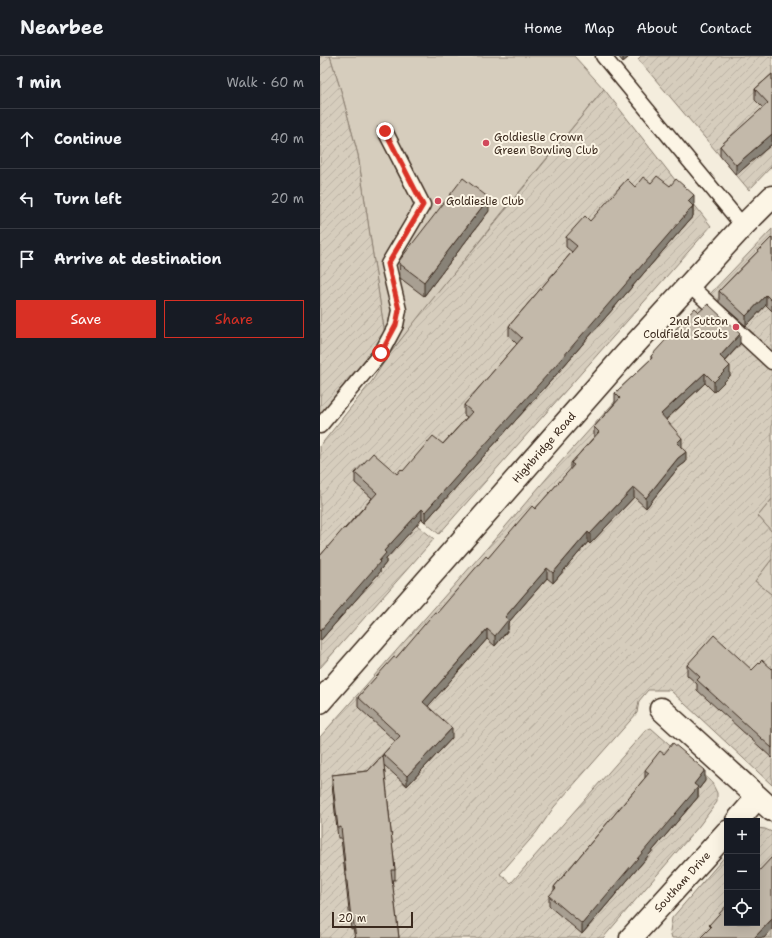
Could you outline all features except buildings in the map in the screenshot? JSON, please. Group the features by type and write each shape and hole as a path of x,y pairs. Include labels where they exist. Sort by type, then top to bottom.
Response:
{"street":[{"name":"Highbridge Road","path":"320,702 625,355 772,196"},
{"path":"662,709 765,804 742,818"},
{"name":"Southam Drive","path":"638,936 724,836"}],"lane":[{"path":"603,56 743,226"},
{"path":"320,426 381,353 396,325 399,310 388,264 423,205 385,131"},
{"path":"689,285 772,362"}],"shaded area":[{"path":"320,56 330,56 358,155 385,335 320,414"},
{"name":"Goldieslie Club","path":"330,56 574,56 604,89 501,214 388,356 358,155"},
{"path":"641,56 772,56 772,166 749,190 638,59"},
{"path":"604,89 711,226 439,534 399,500 417,525 434,539 320,668 320,446 372,381 388,356 431,301"},
{"path":"772,229 772,354 709,295"},
{"path":"703,303 772,369 772,499 758,516 772,532 772,559 755,581 772,595 772,785 670,690 648,690 639,701 637,713 554,807 536,833 500,874 511,883 646,730 651,728 711,781 717,793 717,802 699,826 603,938 320,938 320,737 488,547 558,465"},
{"path":"772,499 772,532 758,516"},
{"path":"772,559 772,595 755,581"},
{"path":"760,828 772,832 772,938 672,938 670,931 672,918 724,857 724,926 760,926"}],"place":[{"name":"Goldieslie Crown Green Bowling Club","path":"486,143"},
{"name":"Goldieslie Club","path":"438,201"},
{"name":"2nd Sutton Coldfield Scouts","path":"736,327"}],"route":[{"path":"381,353 396,325 399,310 388,264 423,205 385,131"}]}
